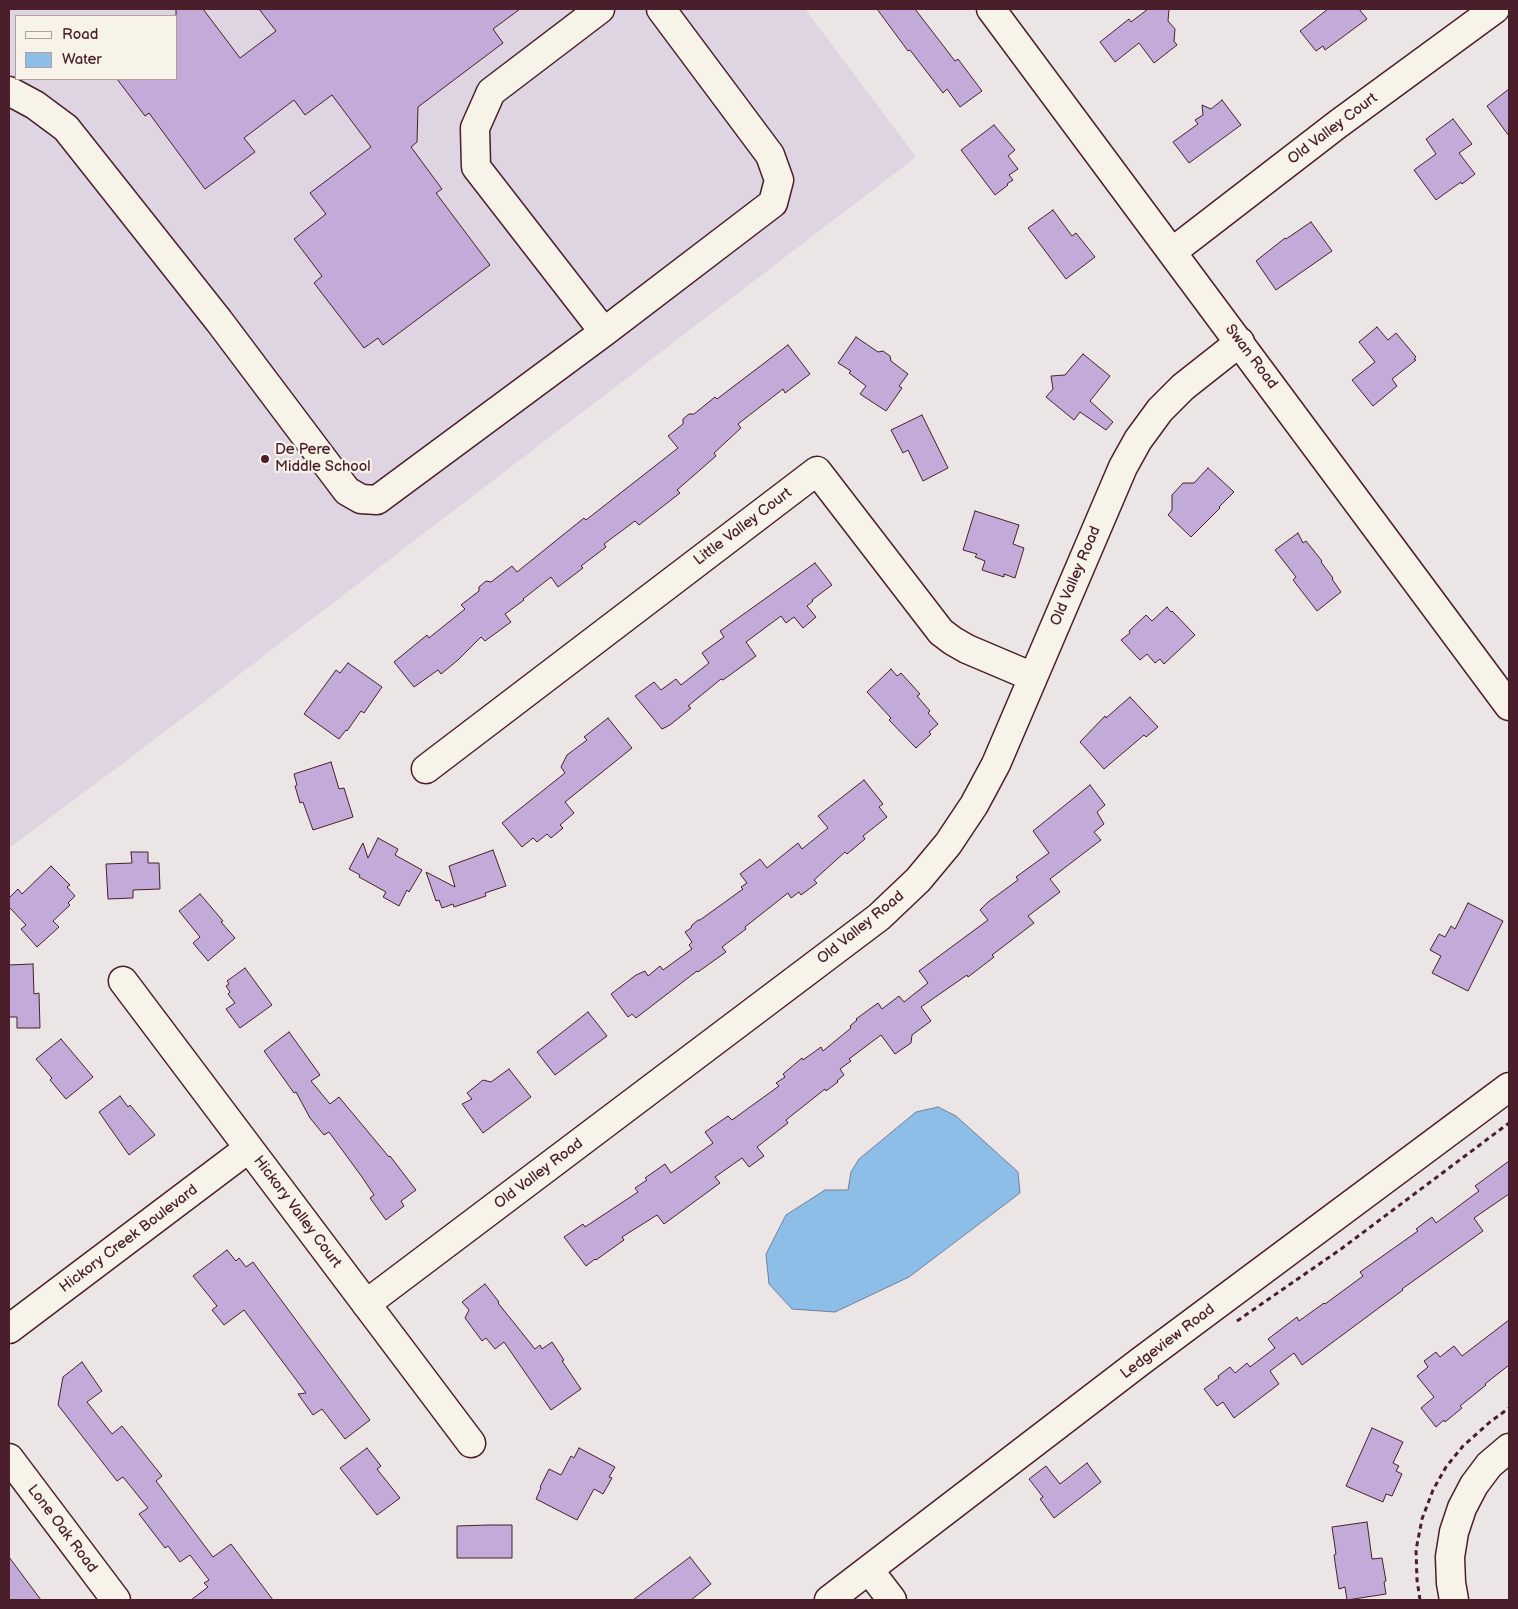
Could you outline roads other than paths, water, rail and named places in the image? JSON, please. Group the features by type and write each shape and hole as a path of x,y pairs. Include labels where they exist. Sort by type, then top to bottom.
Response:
{"street":[{"path":"600,9 491,92 475,128 476,167 604,332"},
{"path":"9,91 35,104 66,128 219,321 347,491 361,499 377,500 604,332 773,203 779,180 770,155 661,9"},
{"name":"Swan Road","path":"991,9 1509,706"},
{"name":"Old Valley Court","path":"1172,252 1338,124 1495,9"},
{"name":"Old Valley Road","path":"366,1304 879,917 922,875 948,844 974,806 996,764 1123,467 1138,440 1160,410 1183,387 1240,342"},
{"name":"Little Valley Court","path":"426,769 817,471 941,632 967,649 1034,677"},
{"name":"Hickory Valley Court","path":"123,981 471,1443"},
{"name":"Ledgeview Road","path":"829,1600 1141,1361 1509,1087"},
{"name":"Hickory Creek Boulevard","path":"9,1329 249,1148"},
{"path":"1454,1600 1450,1558 1454,1532 1462,1508 1474,1486 1490,1465 1509,1448"},
{"name":"Lone Oak Road","path":"9,1458 116,1600"},
{"path":"869,1570 892,1600"}],"water":[{"path":"938,1107 956,1116 1018,1172 1020,1193 909,1277 835,1312 792,1309 769,1284 766,1254 786,1215 825,1190 848,1190 851,1172 859,1159 916,1112"}],"place":[{"name":"De Pere Middle School","path":"265,459"}]}
